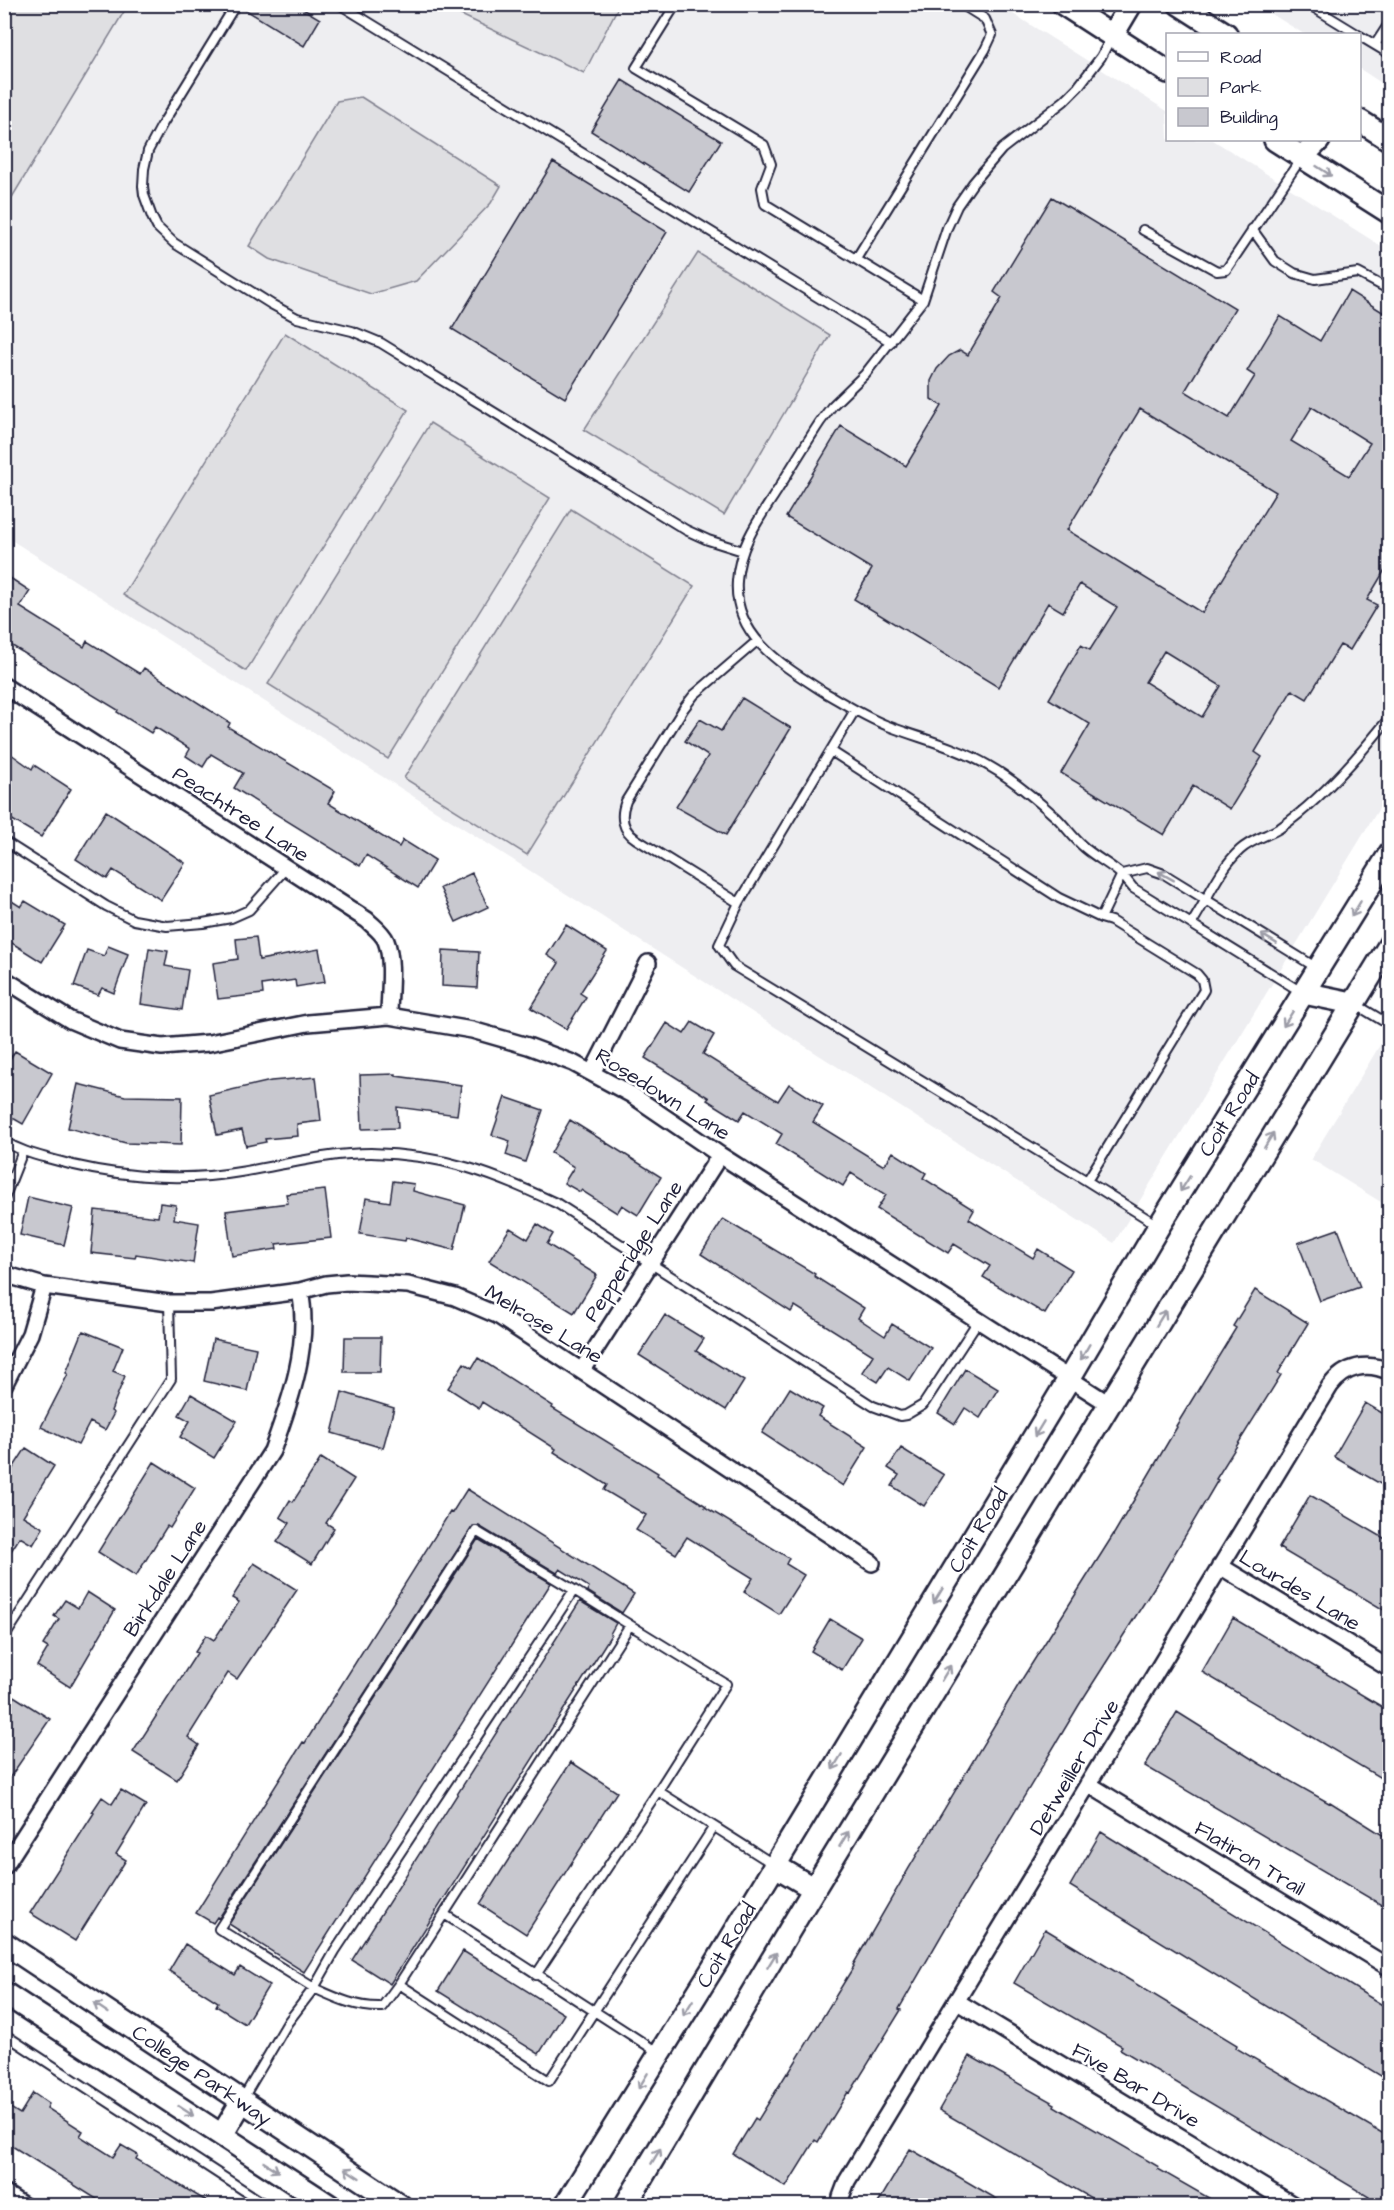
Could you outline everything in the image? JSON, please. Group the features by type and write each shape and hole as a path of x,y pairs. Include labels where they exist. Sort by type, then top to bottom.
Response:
{"main road":[{"path":"1063,4 1166,71"},
{"path":"1112,36 1131,4"},
{"path":"1179,4 1224,33"},
{"path":"1362,124 1389,140"},
{"path":"1277,141 1389,213"},
{"path":"1302,157 1318,141"},
{"name":"Coit Road","path":"565,2205 660,2054 1070,1379 1159,1226 1389,853"},
{"path":"625,2205 814,1889 1389,944"},
{"path":"1319,969 1352,1003"},
{"path":"1304,993 1352,1003"},
{"path":"774,1865 814,1889"},
{"name":"College Parkway","path":"4,1943 401,2205"},
{"name":"College Parkway","path":"4,1993 330,2205"},
{"path":"222,2135 242,2101"}],"street":[{"name":"Peachtree Lane","path":"4,686 367,920 387,942 389,1016"},
{"path":"592,1073 648,963"},
{"name":"Rosedown Lane","path":"4,980 70,1020 120,1041 162,1047 209,1043 335,1020 389,1016 472,1030 516,1042 573,1063 632,1095 720,1155 1109,1404"},
{"name":"Pepperidge Lane","path":"582,1370 720,1155"},
{"name":"Melrose Lane","path":"4,1274 44,1286 170,1303 211,1303 347,1282 408,1285 439,1292 497,1315 872,1563"},
{"path":"4,1385 30,1334 44,1286"},
{"name":"Birkdale Lane","path":"4,1867 272,1451 287,1411 302,1342 303,1305 300,1291"},
{"name":"Detweiller Drive","path":"840,2205 847,2181 1330,1386 1347,1370 1362,1366 1376,1367 1389,1372"},
{"name":"Lourdes Lane","path":"1220,1566 1389,1669"},
{"name":"Flatiron Trail","path":"1088,1784 1389,1968"},
{"name":"Five Bar Drive","path":"956,2001 1295,2205"},
{"path":"4,2193 24,2205"}],"lane":[{"path":"236,4 163,123 148,152 144,170 144,195 152,217 164,234 188,253 271,304 297,318 352,331 381,343 686,530 743,551"},
{"path":"339,4 891,342"},
{"path":"676,4 636,68 764,145 771,164 762,188 765,204 923,300"},
{"path":"856,259 985,50 992,35 985,19 961,4"},
{"path":"1308,4 1355,33"},
{"path":"1375,45 1389,22"},
{"path":"1112,36 1101,57 1078,87 1064,101 1002,149 957,206 947,228 923,300 866,374 832,406 820,422 752,530 739,566 737,591 744,617 757,640 783,666 855,710 888,726 946,746 987,765 1035,799 1084,848 1122,874 1133,888 1304,993"},
{"path":"1361,37 1389,54"},
{"path":"1143,230 1217,271 1226,270 1302,157"},
{"path":"1252,229 1275,261 1294,273 1315,279 1358,273 1389,290"},
{"path":"739,903 632,837 626,830 623,813 626,801 694,695 757,640"},
{"path":"855,710 739,903 719,945 734,966 1159,1226"},
{"path":"1192,923 1225,868 1238,852 1255,839 1279,828 1306,806 1346,769 1389,717"},
{"path":"831,752 1059,898 1111,921 1197,974 1203,981 1204,990 1087,1181"},
{"path":"4,841 106,906 134,920 167,926 222,920 249,910 286,868"},
{"path":"1122,874 1147,868 1154,869 1319,969"},
{"path":"1101,918 1122,874"},
{"path":"1352,1003 1389,1025"},
{"path":"4,1142 23,1151 74,1166 157,1177 204,1177 359,1154 424,1156 469,1167 558,1204 873,1406 900,1416 924,1405 978,1321"},
{"path":"4,1199 23,1151"},
{"path":"4,1638 171,1379 170,1303"},
{"path":"536,1975 726,1684 574,1590 476,1531 219,1929 314,1988 365,2007 382,2007 630,1625"},
{"path":"242,2101 288,2022 314,1988 335,1952 574,1590"},
{"path":"658,1791 774,1865"},
{"path":"399,1984 549,2081 713,1828"},
{"path":"444,1914 660,2054"},
{"path":"4,2034 268,2205"}],"shaded area":[{"path":"4,5 999,5 1166,110 1166,141 1215,141 1389,251 1389,792 1114,1243 5,536"},
{"path":"1257,5 1389,5 1389,88 1361,70 1361,33 1302,33"},
{"path":"1389,1030 1390,1207 1311,1159"}],"green space":[{"path":"4,5 128,5 5,209 4,209"},
{"path":"440,5 619,5 584,73"},
{"path":"361,97 501,186 491,203 416,281 371,294 269,259 249,246 337,101"},
{"path":"698,253 830,335 724,515 584,430"},
{"path":"285,333 408,410 246,671 123,595"},
{"path":"430,423 550,498 388,759 268,684"},
{"path":"571,509 694,586 527,855 404,778"}],"building":[{"path":"242,4 295,4 320,19 304,46 241,7"},
{"path":"622,80 721,141 689,192 591,131"},
{"path":"553,162 667,232 565,398 452,329"},
{"path":"1052,197 1235,308 1185,391 1229,418 1255,376 1247,371 1280,316 1320,341 1349,291 1389,316 1389,563 1367,600 1377,605 1350,650 1340,645 1307,699 1292,690 1255,752 1262,757 1230,809 1193,786 1164,835 1061,773 1090,724 1049,699 1081,645 1090,650 1117,607 1080,584 1063,612 1048,603 998,687 854,599 872,569 786,517 841,426 906,466 942,406 931,399 931,381 937,369 949,356 960,350 968,355 1002,298 994,292","holes":["1312,407 1370,443 1349,476 1291,441","1140,409 1276,492 1202,613 1067,530","1164,651 1221,686 1202,717 1145,682"]},
{"path":"4,574 30,591 20,607 84,647 87,641 140,674 144,668 230,723 228,727 335,791 328,803 399,847 403,840 435,860 418,888 366,855 360,866 234,788 243,773 211,754 203,767 186,756 190,749 155,727 151,733 117,712 118,710 4,641"},
{"path":"742,698 791,728 726,835 676,807 708,756 685,741 700,719 721,731"},
{"path":"4,749 32,769 34,765 71,789 41,837 4,815"},
{"path":"106,811 185,863 161,900 113,870 107,879 76,859"},
{"path":"472,873 488,907 456,922 440,888"},
{"path":"4,896 21,907 25,901 65,925 42,962 4,938"},
{"path":"566,925 607,951 580,993 586,997 566,1029 531,1008 559,963 547,955"},
{"path":"256,937 259,960 319,949 325,982 296,987 295,980 262,985 263,994 218,999 213,963 238,959 236,939"},
{"path":"108,946 128,954 114,993 102,988 98,995 74,986 87,950 104,956"},
{"path":"149,948 168,951 165,966 188,970 182,1010 141,1004"},
{"path":"443,950 479,952 477,988 442,986"},
{"path":"692,1022 714,1035 703,1054 778,1101 789,1084 823,1106 813,1122 884,1166 893,1152 926,1173 923,1178 974,1210 969,1219 1033,1258 1038,1249 1072,1270 1045,1314 983,1277 990,1266 954,1244 948,1253 877,1209 886,1195 851,1173 843,1186 776,1144 782,1134 745,1111 739,1120 707,1100 709,1098 645,1058 667,1023 684,1034"},
{"path":"15,1051 52,1073 23,1124 4,1113 4,1068"},
{"path":"396,1074 396,1076 461,1085 457,1115 397,1107 398,1128 362,1129 360,1075"},
{"path":"316,1077 321,1121 297,1124 298,1136 265,1139 266,1142 246,1146 242,1130 217,1135 209,1095 271,1081"},
{"path":"78,1084 125,1096 182,1097 181,1145 126,1143 68,1128"},
{"path":"505,1097 543,1110 525,1162 506,1155 510,1141 492,1135"},
{"path":"570,1120 661,1177 638,1215 622,1205 617,1213 581,1190 580,1192 564,1183 574,1167 551,1153"},
{"path":"393,1181 414,1184 413,1191 465,1205 454,1250 406,1238 405,1241 360,1234 366,1198 390,1202"},
{"path":"325,1190 331,1238 276,1244 277,1249 232,1256 226,1211 288,1203 286,1194"},
{"path":"28,1197 73,1208 64,1245 20,1235"},
{"path":"160,1203 176,1205 174,1219 199,1223 193,1263 136,1254 135,1258 91,1253 95,1210 158,1217"},
{"path":"723,1219 815,1274 814,1276 864,1308 858,1318 885,1336 892,1324 931,1348 910,1381 888,1367 878,1382 862,1372 873,1355 795,1306 791,1312 701,1254"},
{"path":"537,1224 553,1234 547,1244 597,1275 574,1313 489,1261 510,1228 528,1239"},
{"path":"1338,1229 1360,1287 1320,1301 1298,1243"},
{"path":"1255,1290 1308,1323 1278,1373 1281,1375 1216,1479 1218,1480 1162,1575 1079,1705 956,1910 899,2009 901,2010 850,2093 848,2092 818,2142 815,2140 786,2187 733,2154 755,2118 758,2120 788,2074 854,1966 909,1868 1019,1684 1115,1532 1236,1328 1233,1326"},
{"path":"665,1315 704,1339 696,1351 744,1381 726,1410 639,1355"},
{"path":"83,1331 123,1347 113,1371 125,1376 111,1411 114,1413 105,1430 90,1422 78,1445 41,1427 68,1374 66,1373"},
{"path":"345,1337 381,1337 380,1372 344,1372"},
{"path":"213,1339 256,1348 247,1391 204,1381"},
{"path":"478,1358 553,1406 552,1408 658,1473 657,1475 705,1507 789,1558 786,1564 804,1575 779,1614 744,1592 753,1578 687,1537 676,1554 636,1530 646,1515 604,1490 607,1485 554,1452 556,1449 482,1402 479,1408 448,1388 464,1363 472,1368"},
{"path":"965,1369 998,1389 980,1418 965,1408 955,1424 938,1413"},
{"path":"790,1388 823,1408 818,1416 867,1447 843,1486 762,1433"},
{"path":"342,1392 394,1408 383,1448 332,1433"},
{"path":"191,1394 237,1421 214,1458 180,1437 190,1421 179,1415"},
{"path":"1365,1403 1389,1417 1389,1489 1334,1457"},
{"path":"26,1448 54,1466 23,1516 43,1528 33,1545 20,1537 4,1562 4,1482"},
{"path":"901,1448 944,1475 924,1506 892,1486 899,1475 888,1468"},
{"path":"321,1458 354,1479 326,1523 334,1528 312,1564 277,1542 290,1523 280,1517 290,1500 293,1502"},
{"path":"154,1462 195,1488 170,1528 167,1526 136,1576 98,1552"},
{"path":"467,1489 634,1594 622,1613 587,1591 589,1587 560,1569 557,1573 479,1526 473,1526 219,1918 217,1917 213,1923 196,1913 450,1512 452,1513"},
{"path":"1310,1495 1389,1541 1389,1613 1279,1548"},
{"path":"478,1539 551,1583 304,1972 229,1924"},
{"path":"254,1563 297,1590 237,1679 228,1673 188,1737 199,1745 177,1780 133,1752 197,1653 195,1652 206,1635 214,1640 239,1602 232,1598"},
{"path":"87,1592 115,1610 70,1687 37,1666 48,1648 43,1645 59,1619 54,1616 65,1600 78,1608"},
{"path":"580,1601 616,1623 611,1635 390,1984 352,1960"},
{"path":"1233,1618 1389,1711 1389,1783 1202,1672"},
{"path":"830,1619 862,1638 842,1670 811,1651"},
{"path":"12,1695 50,1719 4,1786 4,1708"},
{"path":"1177,1712 1260,1764 1330,1802 1389,1839 1389,1895 1383,1906 1145,1766"},
{"path":"571,1762 617,1792 526,1934 480,1904"},
{"path":"121,1790 146,1805 116,1854 126,1860 75,1941 30,1913 102,1797 112,1804"},
{"path":"1101,1832 1389,2009 1389,2081 1070,1886"},
{"path":"1045,1929 1237,2045 1236,2048 1389,2137 1389,2205 1380,2205 1368,2199 1369,2197 1120,2049 1122,2046 1014,1983"},
{"path":"185,1944 235,1975 240,1967 269,1985 245,2024 216,2006 218,2002 169,1971"},
{"path":"463,1951 564,2014 539,2054 438,1991"},
{"path":"970,2056 1055,2104 1054,2106 1221,2205 1103,2205 939,2110"},
{"path":"33,2093 49,2104 47,2108 83,2131 80,2136 113,2157 121,2145 138,2155 136,2159 213,2205 106,2205 4,2141 4,2104 20,2114"},
{"path":"910,2149 947,2170 1007,2205 877,2205"}]}
